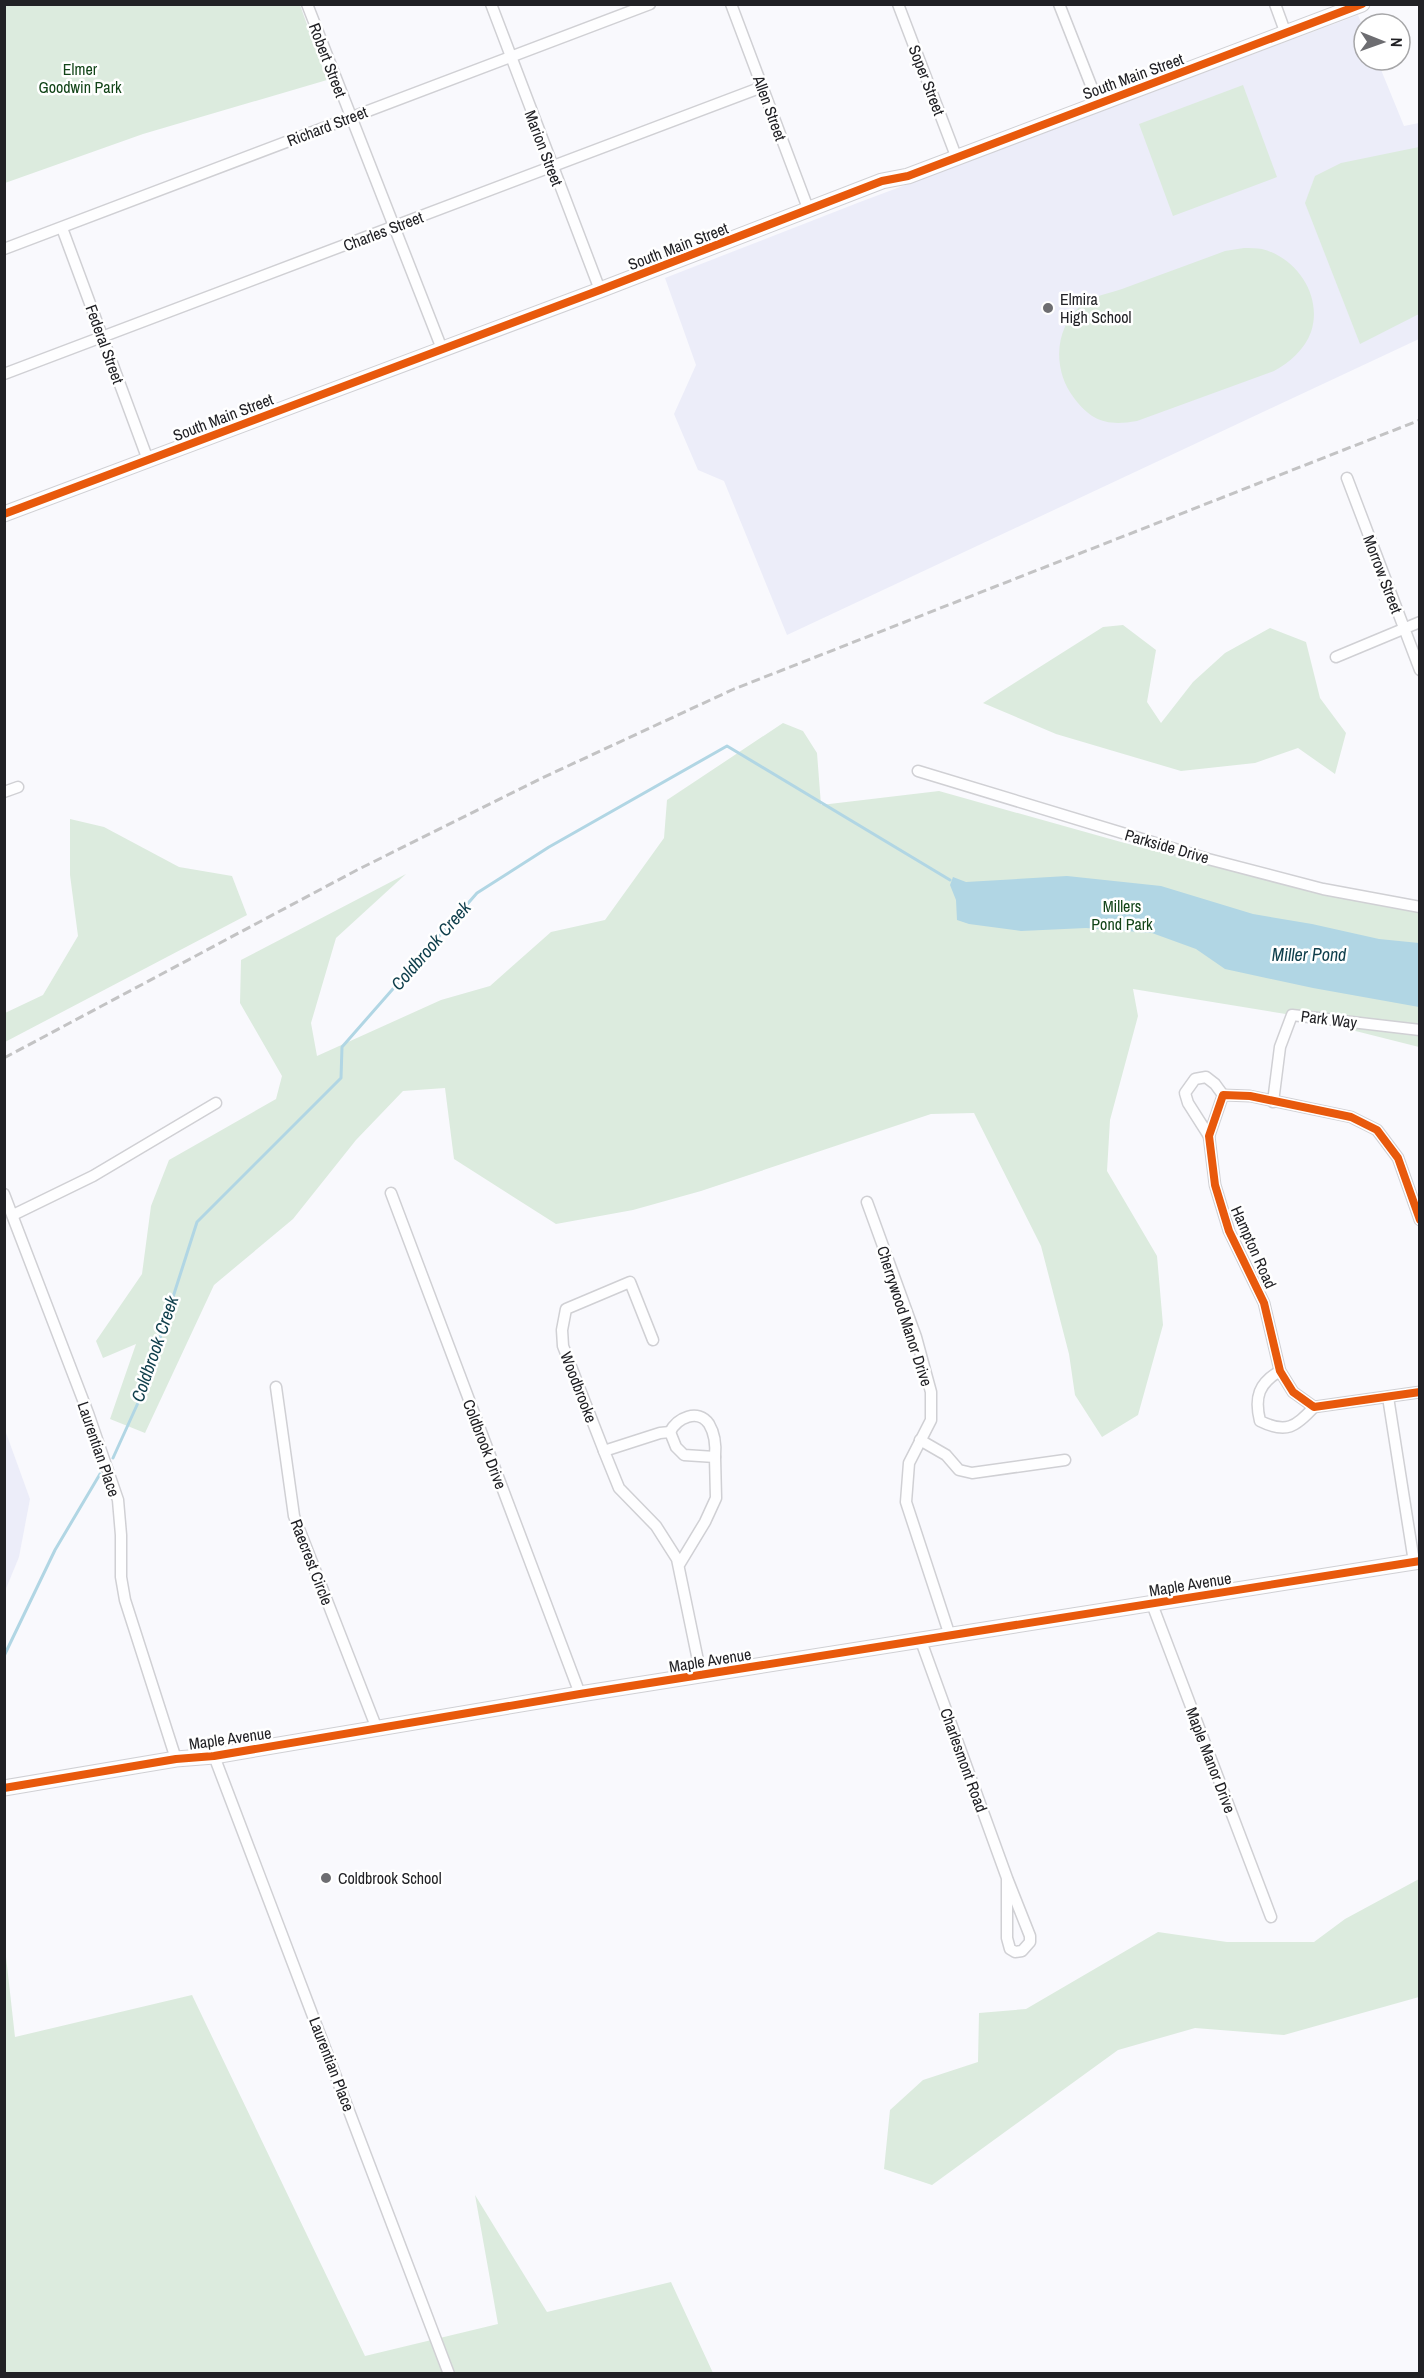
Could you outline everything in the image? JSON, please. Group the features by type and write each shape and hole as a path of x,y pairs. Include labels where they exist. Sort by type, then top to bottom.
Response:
{"street":[{"name":"Robert Street","path":"307,4 442,349"},
{"name":"Marion Street","path":"490,4 600,290"},
{"name":"Richard Street","path":"4,249 650,4"},
{"name":"Allen Street","path":"731,4 809,211"},
{"name":"Soper Street","path":"898,4 956,156"},
{"path":"1059,4 1098,104"},
{"path":"1275,4 1286,34"},
{"name":"South Main Street","path":"4,514 809,211 882,181 908,176 1362,4"},
{"name":"Charles Street","path":"4,374 762,87"},
{"name":"Federal Street","path":"62,228 148,460"},
{"name":"Morrow Street","path":"1347,478 1419,670"},
{"path":"1336,657 1419,622"},
{"name":"Parkside Drive","path":"918,771 1208,859 1323,889 1419,908"},
{"path":"4,792 18,787"},
{"name":"Park Way","path":"1273,1102 1280,1047 1292,1015 1419,1030"},
{"name":"Hampton Road","path":"1209,1136 1223,1095 1206,1077 1195,1079 1185,1093 1209,1136 1215,1185 1228,1231 1264,1303 1280,1371 1293,1392 1314,1407"},
{"path":"1223,1095 1250,1096 1351,1117 1377,1130 1398,1158 1419,1220"},
{"path":"13,1215 93,1176 216,1103"},
{"name":"Coldbrook Drive","path":"391,1193 580,1694"},
{"name":"Laurentian Place","path":"4,1194 88,1413 118,1500 121,1577 125,1599 176,1759"},
{"name":"Cherrywood Manor Drive","path":"867,1202 916,1337 931,1392 931,1420 909,1462 906,1502 950,1636"},
{"name":"Woodbrooke","path":"652,1340 630,1282 566,1309 562,1346 619,1488 656,1526 677,1559 701,1675"},
{"path":"1280,1371 1266,1379 1256,1407 1260,1421 1277,1429 1292,1426 1304,1419 1314,1407 1419,1392"},
{"name":"Raecrest Circle","path":"276,1387 294,1516 377,1729"},
{"path":"1388,1397 1417,1561"},
{"path":"679,1565 705,1522 716,1498 715,1457 713,1433 701,1417 691,1416 681,1419 673,1426 670,1432 676,1447 684,1455 715,1457"},
{"path":"603,1451 670,1432"},
{"path":"920,1440 946,1455 959,1470 972,1473 1065,1460"},
{"name":"Maple Avenue","path":"4,1788 1417,1561"},
{"name":"Maple Manor Drive","path":"1152,1604 1271,1917"},
{"name":"Charlesmont Road","path":"921,1641 1029,1936 1028,1947 1022,1951 1015,1952 1010,1949 1006,1938 1006,1878"},
{"name":"Laurentian Place","path":"214,1756 449,2373"}],"shaded area":[{"name":"Elmira High School","path":"1352,17 1352,72 1382,72 1404,126 1419,123 1419,339 787,635 724,481 698,470 674,414 696,365 665,278 860,202"},
{"path":"5,1430 30,1499 19,1557 5,1591"}],"green space":[{"name":"Elmer Goodwin Park","path":"4,5 300,5 327,80 143,134 5,183"},
{"path":"1243,85 1277,177 1173,216 1139,124"},
{"path":"1419,147 1419,314 1360,344 1305,203 1315,176 1341,163"},
{"path":"1244,248 1262,249 1286,261 1304,280 1310,292 1314,318 1311,332 1296,355 1274,371 1137,421 1109,422 1087,412 1067,387 1060,362 1059,349 1062,336 1073,313 1087,301 1097,297 1225,251"},
{"path":"1123,625 1156,650 1147,702 1161,723 1193,682 1225,653 1270,628 1306,642 1320,698 1346,733 1335,774 1298,748 1255,763 1181,771 1056,734 983,703 1103,627"},
{"name":"Millers Pond Park","path":"783,723 803,731 817,753 821,805 939,791 1121,842 1317,892 1419,912 1419,1047 1292,1015 1133,989 1138,1016 1110,1120 1107,1171 1157,1256 1163,1325 1138,1415 1102,1437 1075,1395 1069,1354 1041,1246 974,1113 931,1114 701,1191 633,1210 556,1224 454,1159 445,1088 403,1091 356,1140 293,1219 214,1285 145,1433 110,1419 136,1344 103,1358 96,1341 142,1274 151,1206 169,1160 276,1099 282,1076 240,1003 241,960 406,874 336,938 311,1023 317,1056 441,1000 490,986 551,932 605,920 664,838 667,800"},
{"path":"70,819 104,827 179,867 232,876 247,915 5,1042 5,1013 43,995 78,936 70,875"},
{"path":"1419,1879 1419,1997 1284,2035 1195,2028 1118,2050 932,2185 884,2169 890,2110 923,2080 978,2062 979,2013 1026,2009 1158,1932 1227,1942 1314,1942 1345,1919"},
{"path":"4,1939 15,2037 192,1995 365,2356 498,2324 475,2195 547,2312 671,2282 713,2373 5,2373"}],"water":[{"name":"Miller Pond","path":"1067,876 1161,886 1253,914 1379,939 1419,943 1419,1007 1225,969 1196,949 1152,933 1086,928 1021,931 969,924 957,920 956,900 950,885 953,877 966,882"}],"waterway":[{"name":"Coldbrook Creek","path":"113,1458 142,1394 197,1222 341,1078 342,1047 477,893 549,847 727,746 950,880"},
{"name":"Coldbrook Creek","path":"4,1656 55,1550 100,1474"}],"railway":[{"path":"4,1058 357,870 542,778 734,689 1420,420"}],"cycle path":[{"path":"4,514 600,290 882,181 908,176 1362,4"},
{"path":"1420,1220 1398,1158 1377,1130 1351,1117 1250,1096 1223,1095 1209,1136 1215,1185 1229,1231 1264,1303 1280,1371 1293,1392 1314,1407 1420,1392"},
{"path":"4,1788 1420,1561"}],"place":[{"name":"Elmira High School","path":"1048,308"},
{"name":"Coldbrook School","path":"326,1878"}]}
